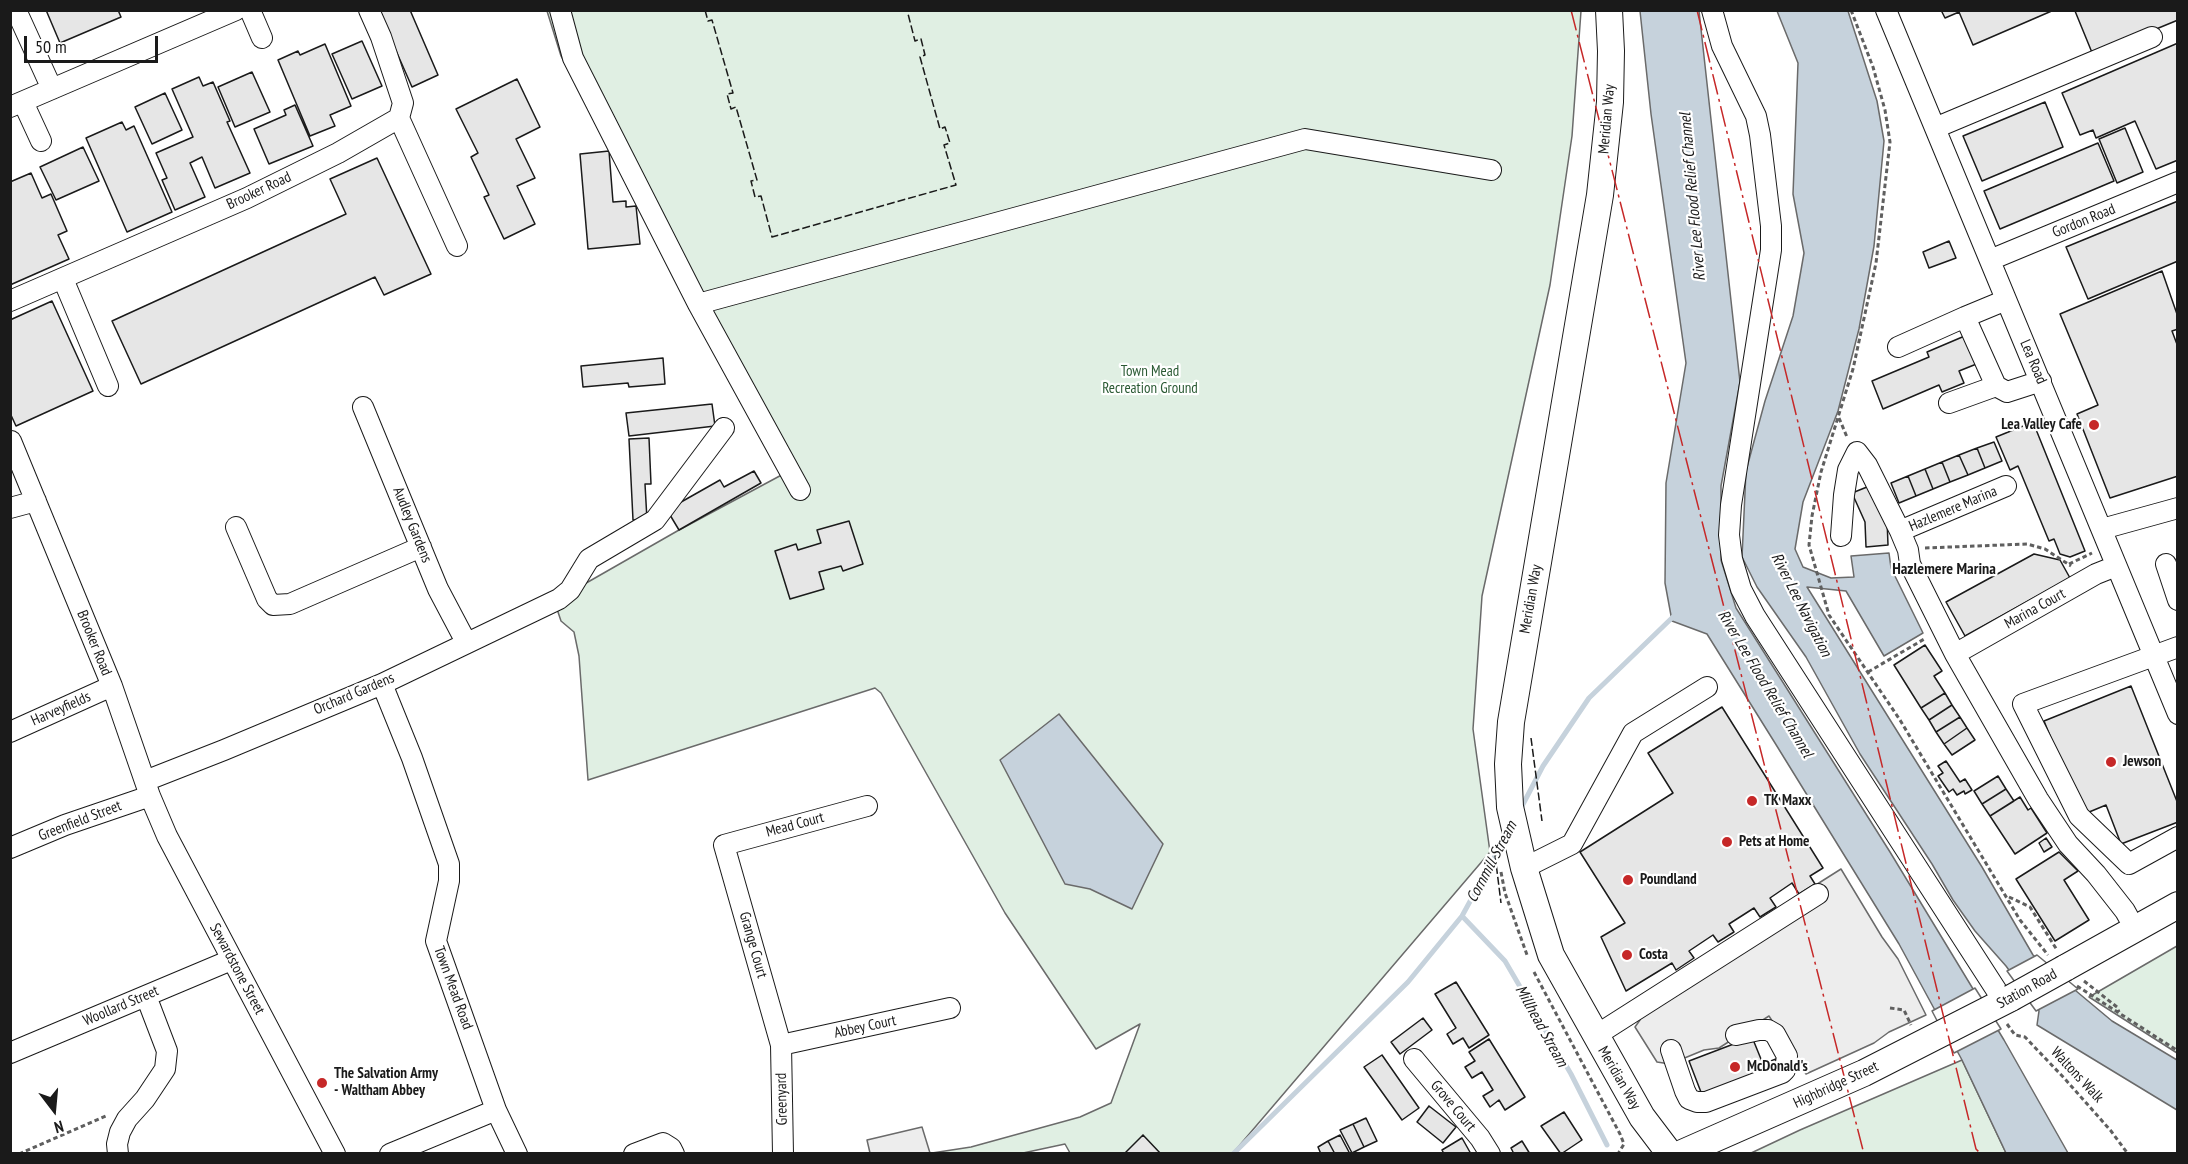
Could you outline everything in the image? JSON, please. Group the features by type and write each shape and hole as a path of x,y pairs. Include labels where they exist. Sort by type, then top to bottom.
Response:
{"main road":[{"name":"Meridian Way","path":"1609,10 1610,102 1600,195 1515,691 1509,740 1510,807 1524,868 1551,956 1642,1117 1670,1154"},
{"path":"2069,966 2178,904"},
{"name":"Station Road","path":"2002,1008 2069,966"},
{"name":"Highbridge Street","path":"1680,1154 1806,1100 2002,1008"}],"street":[{"path":"16,10 52,89"},
{"path":"250,10 262,38"},
{"path":"369,10 381,37 403,104 399,118 457,246"},
{"path":"560,10 573,58 698,304 800,490"},
{"path":"1712,10 1722,46 1755,116 1760,135 1772,226 1771,250 1731,505 1729,535 1732,559 1741,589 1755,616 2002,1008"},
{"name":"Lea Road","path":"1887,10 2178,714"},
{"path":"41,141 17,105 224,13"},
{"path":"1935,128 2152,37"},
{"name":"Brooker Road","path":"10,301 248,198 338,153 399,118"},
{"path":"698,304 1305,139 1491,170"},
{"name":"Gordon Road","path":"1990,260 2178,182"},
{"path":"63,279 108,386"},
{"path":"1898,347 2006,300"},
{"path":"1965,317 1996,386 2007,392 2041,381"},
{"path":"1949,403 1996,386"},
{"name":"Audley Gardens","path":"363,407 438,590 466,642"},
{"name":"Orchard Gardens","path":"147,788 224,750 382,684 559,599 570,590 589,560 655,520 724,428"},
{"name":"Brooker Road","path":"11,441 112,686 147,788"},
{"path":"1841,536 1848,470 1857,452"},
{"name":"Hazlemere Marina","path":"1857,452 1867,465 1900,531 1908,550 1910,564 1955,654 2056,827 2068,844 2096,874 2135,929"},
{"name":"Hazlemere Marina","path":"1900,531 2006,486"},
{"path":"10,508 36,501"},
{"path":"2105,537 2178,508"},
{"path":"236,526 267,599 273,605 291,604 421,547"},
{"path":"2166,564 2178,600"},
{"name":"Marina Court","path":"1955,654 2096,574 2116,566"},
{"path":"2178,646 2023,704 2079,816 2129,864 2178,837"},
{"name":"Town Mead Road","path":"382,684 412,758 449,864 449,880 436,941 496,1110 517,1154"},
{"name":"Harveyfields","path":"10,732 112,686"},
{"path":"1524,868 1572,844 1633,733 1707,687"},
{"name":"Greenfield Street","path":"10,848 147,788"},
{"name":"Sewardstone Street","path":"147,788 167,836 335,1154"},
{"name":"Mead Court","path":"724,845 867,806"},
{"name":"Grange Court","path":"724,845 781,1045"},
{"path":"1595,1036 1818,894"},
{"name":"Woollard Street","path":"10,1053 231,960"},
{"path":"118,1154 117,1144 120,1132 127,1119 145,1099 165,1069 167,1051 146,996"},
{"name":"Abbey Court","path":"781,1045 950,1008"},
{"path":"1671,1050 1689,1099 1697,1102 1706,1102 1785,1070 1787,1056 1775,1034 1768,1030 1759,1030 1736,1035"},
{"name":"Greenyard","path":"781,1045 783,1154"},
{"name":"Grove Court","path":"1414,1059 1480,1138 1490,1154"},
{"path":"390,1154 496,1110"},
{"path":"633,1154 663,1143 671,1148 674,1154"}],"path":[{"path":"1851,10 1873,67 1885,110 1890,142 1876,263 1853,369 1821,472 1812,516 1809,545 1821,590 1830,615 1900,720 2007,896 2030,907 2069,966 2117,1007 2119,1014 2178,1051"},
{"path":"1839,416 1857,452"},
{"path":"2069,564 2105,537"},
{"path":"1908,550 2027,544 2045,549 2072,568"},
{"path":"1868,672 1942,629"},
{"path":"1890,1008 1904,1010 1910,1022"},
{"name":"Waltons Walk","path":"2002,1008 2015,1035 2025,1037 2066,1079 2128,1154"},
{"path":"19,1154 145,1099"},
{"path":"1618,1154 1624,1144 1619,1131"}],"green space":[{"name":"Town Mead Recreation Ground","path":"547,11 1581,11 1572,136 1550,285 1482,596 1473,729 1490,852 1233,1153 1070,1153 1065,1144 1023,1153 932,1153 971,1147 1080,1117 1111,1103 1140,1024 1096,1049 1005,913 881,693 875,688 588,780 579,656 574,632 561,621 557,609 581,586 789,471 561,56"},
{"path":"2177,946 2177,1053 2089,997"},
{"path":"1962,1060 2006,1153 1749,1154 1800,1130"}],"shaded area":[{"path":"1841,869 1898,959 1926,1015 1889,1032 1874,1043 1806,1074 1769,1016 1719,1048 1704,1050 1670,1064 1657,1062 1635,1027 1640,1020 1631,1002"},
{"path":"922,1127 930,1153 870,1153 867,1140"}],"water":[{"name":"River Lee Flood Relief Channel","path":"1640,11 1699,11 1740,382 1721,486 1721,560 1736,608 1890,852 2004,1040 2068,1153 2006,1153 1962,1060 1899,944 1707,634 1672,621 1665,583 1666,483 1686,363 1651,114"},
{"name":"River Lee Navigation","path":"1777,11 1848,11 1877,101 1884,141 1874,246 1859,329 1838,411 1803,502 1795,549 1803,567 1831,578 1854,577 1851,556 1889,553 1891,568 1923,633 1884,656 1846,591 1807,587 1982,867 2033,955 2112,1021 2177,1060 2177,1110 2037,1025 2039,1011 1953,900 1860,754 1806,657 1757,587 1742,557 1746,471 1765,401 1793,316 1804,253 1793,194 1798,63"},
{"path":"1059,714 1163,844 1132,909 1090,889 1065,884 1000,760"}],"pier":[{"path":"2037,955 2078,989 2036,1011 2007,971"},
{"path":"1975,988 2001,1029 1954,1053 1932,1011"}],"building":[{"path":"46,10 118,10 121,17 60,43"},
{"path":"378,10 410,10 438,75 412,87"},
{"path":"1941,10 2054,10 1973,45 1959,12 1945,18"},
{"path":"2178,10 2178,20 2093,55 2075,11"},
{"path":"362,41 382,86 352,99 332,54"},
{"path":"2178,43 2178,160 2156,169 2135,121 2096,138 2093,130 2080,135 2062,93"},
{"path":"325,44 351,106 330,115 335,126 310,136 278,60 298,51 300,55"},
{"path":"252,72 270,112 235,127 218,87"},
{"path":"199,77 203,86 213,82 230,121 227,122 250,173 215,188 202,157 190,163 205,197 175,210 162,180 167,178 156,153 193,137 172,89"},
{"path":"517,79 540,127 516,139 535,178 517,186 535,224 504,239 484,197 489,195 471,157 478,153 456,109"},
{"path":"165,93 182,130 152,144 135,107"},
{"path":"2045,102 2063,147 1982,181 1963,136"},
{"path":"295,105 313,146 269,164 254,129 286,115 284,110"},
{"path":"122,122 126,130 134,126 172,212 127,232 86,138"},
{"path":"2125,128 2143,172 2117,183 2099,139"},
{"path":"2098,143 2114,181 2000,229 1984,191"},
{"path":"83,147 99,181 56,200 40,167"},
{"path":"609,151 613,202 626,201 626,207 636,206 640,244 588,249 580,154"},
{"path":"377,158 431,274 384,295 375,277 141,384 112,321 346,214 330,179"},
{"path":"31,173 42,198 51,194 67,231 58,235 69,259 10,285 10,182"},
{"path":"2178,201 2178,261 2088,299 2066,247"},
{"path":"1949,241 1956,258 1929,268 1923,252"},
{"path":"2162,271 2178,317 2178,329 2172,331 2178,347 2178,476 2110,498 2077,414 2098,405 2060,314"},
{"path":"52,301 93,391 16,426 10,413 10,320"},
{"path":"1967,335 1979,363 1959,371 1964,383 1942,392 1939,385 1883,409 1872,381 1929,357 1927,352"},
{"path":"663,358 665,384 629,387 628,383 583,387 581,366"},
{"path":"712,404 715,426 629,436 626,413"},
{"path":"2033,422 2085,551 2070,557 2060,554 2054,539 2049,541 2018,466 2010,470 1996,437"},
{"path":"649,438 651,484 645,484 647,520 633,520 629,439"},
{"path":"1994,442 2002,461 1985,468 1977,448"},
{"path":"1977,448 1985,468 1968,475 1959,455"},
{"path":"1959,455 1968,475 1950,482 1942,462"},
{"path":"1942,462 1950,482 1933,489 1925,469"},
{"path":"1925,469 1933,489 1916,496 1908,476"},
{"path":"754,471 761,483 679,530 667,510 720,480 724,487"},
{"path":"1908,476 1916,496 1899,503 1891,483"},
{"path":"1872,485 1887,519 1888,545 1866,547 1865,522 1852,493"},
{"path":"849,521 863,564 843,571 841,566 819,572 824,589 790,599 775,551 796,544 798,550 821,543 817,530"},
{"path":"2034,554 2060,560 2070,578 1965,636 1946,602"},
{"path":"1925,645 1942,671 1934,676 1945,693 1921,708 1894,665"},
{"name":"Jewson","path":"2131,686 2178,804 2178,822 2121,844 2106,805 2082,815 2044,721"},
{"path":"1945,693 1952,705 1929,720 1921,708"},
{"path":"1952,705 1960,717 1936,732 1929,720"},
{"path":"1722,707 1823,868 1810,876 1815,884 1799,894 1792,883 1770,898 1776,907 1760,917 1754,908 1729,924 1734,932 1718,942 1713,935 1689,951 1694,958 1676,970 1672,963 1626,991 1601,937 1625,923 1580,852 1673,793 1648,753"},
{"path":"1960,717 1967,728 1944,744 1936,732"},
{"path":"1967,728 1975,740 1952,755 1944,744"},
{"path":"1946,761 1960,782 1965,779 1972,790 1957,795 1953,789 1949,792 1938,776 1943,773 1938,766"},
{"path":"1998,776 2006,789 1982,804 1974,791"},
{"path":"2006,789 2014,801 1990,816 1982,804"},
{"path":"2020,797 2028,810 2031,808 2047,833 2015,854 1990,816"},
{"path":"2046,838 2052,847 2044,852 2039,843"},
{"path":"2059,852 2078,871 2064,880 2089,920 2055,941 2016,879"},
{"path":"1456,982 1489,1035 1469,1048 1463,1038 1453,1044 1447,1034 1456,1028 1435,994"},
{"path":"1423,1018 1432,1030 1400,1054 1391,1042"},
{"name":"McDonald's","path":"1752,1037 1763,1064 1776,1059 1780,1070 1704,1100 1689,1061"},
{"path":"1489,1039 1525,1097 1505,1110 1499,1100 1490,1107 1483,1096 1493,1090 1482,1072 1472,1078 1465,1067 1475,1061 1469,1052"},
{"path":"1382,1055 1419,1108 1402,1120 1364,1067"},
{"path":"1429,1106 1456,1127 1443,1143 1417,1122"},
{"path":"1564,1112 1582,1140 1561,1154 1541,1126"},
{"path":"1366,1118 1377,1141 1364,1147 1353,1124"},
{"path":"1353,1124 1364,1147 1352,1153 1340,1130"},
{"path":"1143,1135 1161,1154 1124,1154"},
{"path":"1340,1135 1350,1154 1335,1154 1328,1141"},
{"path":"1462,1138 1471,1154 1444,1154 1442,1150"},
{"path":"1328,1141 1335,1154 1321,1154 1318,1147"},
{"path":"1522,1141 1530,1154 1514,1154 1511,1148"}],"waterway":[{"name":"Cornmill Stream","path":"1520,810 1543,766 1589,698 1675,615"},
{"name":"Cornmill Stream","path":"1233,1154 1408,982 1462,916 1507,834"},
{"name":"Millhead Stream","path":"1462,916 1505,961 1571,1074 1607,1145"}],"fence":[{"path":"705,10 708,21 712,20 733,93 727,94 731,109 736,107 757,180 751,181 755,197 761,196 772,237 956,185 944,145 950,143 945,127 940,129 920,57 925,55 921,39 915,41 907,10"},
{"path":"1531,738 1542,821"},
{"path":"1495,855 1501,903"}],"power":[{"path":"1571,10 1864,1154"},
{"path":"1697,10 1976,1149 1981,1154"}],"place":[{"name":"Lea Valley Cafe","path":"2094,425"},
{"name":"Jewson","path":"2111,762"},
{"name":"TK Maxx","path":"1752,801"},
{"name":"Pets at Home","path":"1727,842"},
{"name":"Poundland","path":"1628,880"},
{"name":"Costa","path":"1627,955"},
{"name":"McDonald's","path":"1735,1067"},
{"name":"The Salvation Army - Waltham Abbey","path":"322,1083"}],"district":[{"name":"Hazlemere Marina","path":"1944,569"}]}
